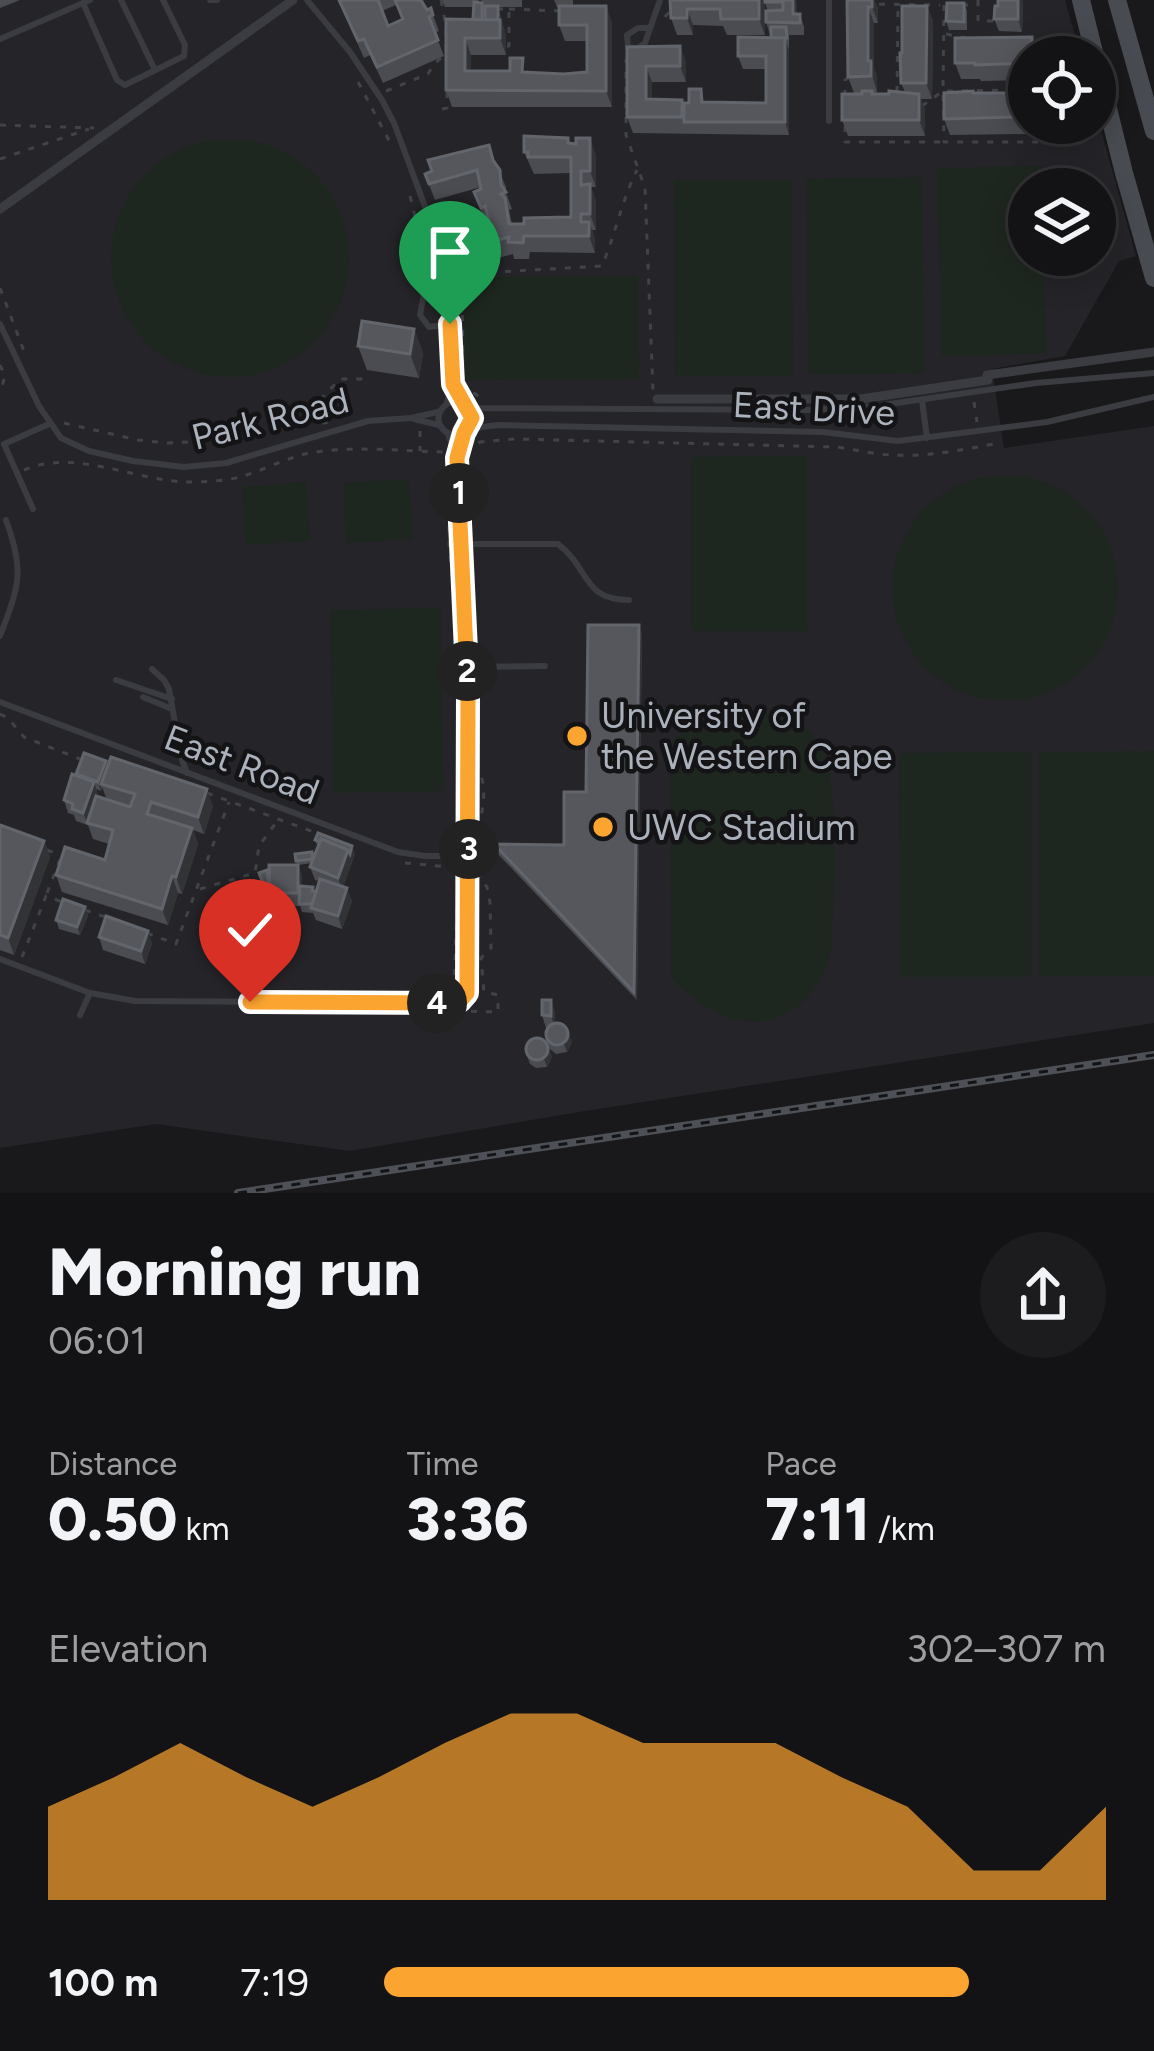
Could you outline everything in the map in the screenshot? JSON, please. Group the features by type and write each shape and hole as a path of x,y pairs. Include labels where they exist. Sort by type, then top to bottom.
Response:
{"main road":[{"path":"1081,0 1154,278"},
{"path":"1117,0 1154,131"}],"street":[{"path":"0,209 292,0"},
{"path":"657,399 861,399 988,380 987,375 992,374 1154,352"}],"lane":[{"path":"121,0 155,70"},
{"path":"0,39 72,4 86,2 117,80 125,85 184,56 186,50 163,0"},
{"path":"0,959 90,993 135,1001 452,1003 465,997 469,986 467,667 461,544 456,454 439,425 439,412 453,384 443,255 382,100 307,0"},
{"path":"649,28 660,0"},
{"path":"829,0 830,121"},
{"path":"448,287 424,293 420,315 429,327 450,324"},
{"path":"0,324 53,422 2,444 33,509"},
{"name":"East Drive","path":"466,406 808,410 1154,373"},
{"path":"453,384 472,418 456,454"},
{"name":"East Drive","path":"466,431 492,425 670,428 823,432 898,441 1047,422 1154,397"},
{"path":"922,400 927,438"},
{"path":"446,404 454,401 466,406"},
{"name":"Park Road","path":"53,422 61,438 89,451 184,467 245,459 368,421 415,419 439,412"},
{"name":"Park Road","path":"415,419 439,425"},
{"path":"448,434 466,431"},
{"path":"0,636 19,578 6,520"},
{"path":"461,544 559,544 601,597 629,600"},
{"path":"467,667 545,666"},
{"path":"152,669 167,684 187,772"},
{"path":"116,680 172,704"},
{"path":"143,697 172,704"},
{"name":"East Road","path":"0,702 398,852 469,856"},
{"path":"80,1015 90,993"}],"path":[{"path":"441,0 446,64"},
{"path":"526,0 526,10"},
{"path":"661,22 679,0"},
{"path":"868,0 868,4 978,3 978,21 994,21"},
{"path":"944,142 948,3"},
{"path":"896,106 898,4"},
{"path":"912,4 928,15"},
{"path":"505,46 509,46 508,9"},
{"path":"488,10 560,10"},
{"path":"944,34 964,37"},
{"path":"385,92 428,74 446,54"},
{"path":"632,59 626,60 626,135 645,188 657,399"},
{"path":"350,68 393,148"},
{"path":"845,106 848,79"},
{"path":"442,109 447,107 447,86"},
{"path":"909,106 922,106 943,92 1008,90"},
{"path":"845,124 845,142 1008,142"},
{"path":"0,125 94,128 0,159"},
{"path":"464,384 462,274 602,266 622,200 638,168"},
{"path":"408,186 420,240 412,283"},
{"path":"0,288 29,362"},
{"path":"0,393 5,376 2,361"},
{"path":"53,422 138,440 230,440 300,421 340,379 366,380"},
{"path":"972,392 978,431"},
{"path":"415,419 420,452"},
{"path":"17,473 44,462 86,464 150,479 190,482 240,477 302,454 330,450 456,454 480,442 515,439 817,446 918,456 994,444"},
{"path":"450,483 452,585"},
{"path":"0,714 24,737 87,762"},
{"path":"192,787 333,839"},
{"path":"139,930 176,944 230,801"},
{"path":"484,806 477,830 481,879 490,902 491,948 481,958 481,983 484,992 498,995 498,1012"},
{"path":"196,890 255,873 259,847 279,819"},
{"path":"41,848 71,859"},
{"path":"11,955 21,958 62,855"},
{"path":"396,861 450,867 458,877 454,991 436,995"},
{"path":"46,896 64,902"},
{"path":"82,909 119,923"}],"shaded area":[{"name":"University of the Western Cape","path":"0,0 1065,0 1075,36 1008,36 1008,144 1105,144 1111,168 1008,168 1008,276 1110,276 1065,356 992,369 1004,448 1154,426 1154,1023 350,1151 156,1124 0,1148"},
{"path":"230,139 276,148 314,174 340,212 349,258 340,304 314,342 276,368 230,377 184,368 146,342 120,304 111,258 120,212 146,174 184,148"},
{"path":"1042,166 1008,168 1008,276 1044,276 1046,354 941,356 937,168"},
{"path":"922,177 924,373 808,374 806,179"},
{"path":"674,180 792,180 793,376 675,376"},
{"name":"University of the Western Cape","path":"1116,184 1136,256 1116,266"},
{"path":"638,276 639,379 465,380 465,277"},
{"path":"807,456 807,631 691,631 691,457"},
{"path":"1005,475 1048,484 1085,508 1109,545 1118,588 1109,631 1085,668 1048,692 1005,701 962,692 925,668 901,631 892,588 901,545 925,508 962,484"},
{"path":"409,479 413,539 346,543 343,483"},
{"path":"306,482 310,541 246,545 242,487"},
{"path":"441,608 443,791 333,793 330,610"},
{"path":"740,710 782,715 810,731 825,756 833,807 835,868 827,964 795,1008 763,1021 716,1013 671,978 670,741 719,714"},
{"path":"1154,751 1154,976 1039,976 1039,752"},
{"path":"1032,752 1032,977 900,977 899,753"}],"building":[{"path":"339,0 378,0 388,26 403,19 395,0 421,0 427,10 431,8 429,17 438,40 377,67 364,39 358,41"},
{"path":"670,0 759,0 759,19 721,19 720,9 687,9 687,18 671,18"},
{"path":"765,0 793,0 793,14 800,14 800,23 766,22 766,11 783,10 783,2"},
{"path":"847,0 872,0 868,7 871,76 848,77"},
{"path":"998,0 1018,0 1018,19 994,19"},
{"path":"474,2 482,3 482,20 473,19"},
{"path":"947,3 964,3 964,22 946,21"},
{"path":"485,6 498,6 498,20 485,20"},
{"path":"559,6 606,6 606,91 446,90 446,19 500,20 500,38 465,38 465,71 510,71 510,58 523,58 522,72 587,72 587,25 559,25"},
{"path":"902,6 927,6 926,83 901,83"},
{"path":"771,27 786,27 787,38 771,38"},
{"path":"738,37 785,38 785,122 684,122 689,89 701,89 702,102 766,103 766,56 738,56"},
{"path":"1008,37 1008,64 955,63 955,38"},
{"path":"680,46 680,66 646,66 646,99 682,100 682,117 627,117 627,47"},
{"path":"944,93 1008,93 1008,117 944,119"},
{"path":"842,94 919,94 919,120 842,120"},
{"path":"524,136 568,138 568,143 576,144 576,138 590,138 590,171 581,171 581,185 590,184 590,214 581,214 581,222 589,222 589,236 524,236 523,243 508,242 509,237 467,248 462,238 454,241 450,231 489,221 474,192 481,189 477,170 429,184 428,160 489,145 506,192 501,194 509,224 524,224 524,218 571,217 571,157 528,157"},
{"path":"362,321 414,329 410,354 358,346"},
{"name":"UWC Stadium","path":"588,625 639,625 634,992 494,844 564,845 564,792 586,792"},
{"path":"84,753 106,761 98,782 76,774"},
{"path":"111,757 207,789 198,817 151,802 147,814 192,828 162,909 56,875 65,847 105,860 113,830 87,823 96,796 130,807 135,794 101,784"},
{"path":"72,774 94,782 83,813 64,800"},
{"path":"0,825 44,841 8,938 0,935"},
{"path":"318,833 352,846 350,854 315,840"},
{"path":"321,839 348,850 338,878 310,867"},
{"path":"312,852 313,859 296,861 295,854"},
{"path":"269,865 298,865 298,893 270,893"},
{"path":"267,870 269,887 265,889 259,873"},
{"path":"320,879 347,888 338,916 311,908"},
{"path":"300,886 316,891 312,904 299,904"},
{"path":"63,899 85,907 77,927 56,920"},
{"path":"106,916 148,931 141,951 99,937"},
{"path":"542,1000 551,1000 551,1016 542,1015"},
{"path":"557,1023 568,1034 557,1045 546,1034"},
{"path":"537,1038 548,1049 537,1060 526,1049"}],"railway":[{"path":"238,1193 1154,1055"}],"place":[{"name":"University of the Western Cape","path":"577,736"},
{"name":"UWC Stadium","path":"603,827"}],"route":[{"path":"250,1002 452,1003 467,993 468,694 457,458 472,418 453,384 450,324"}]}
